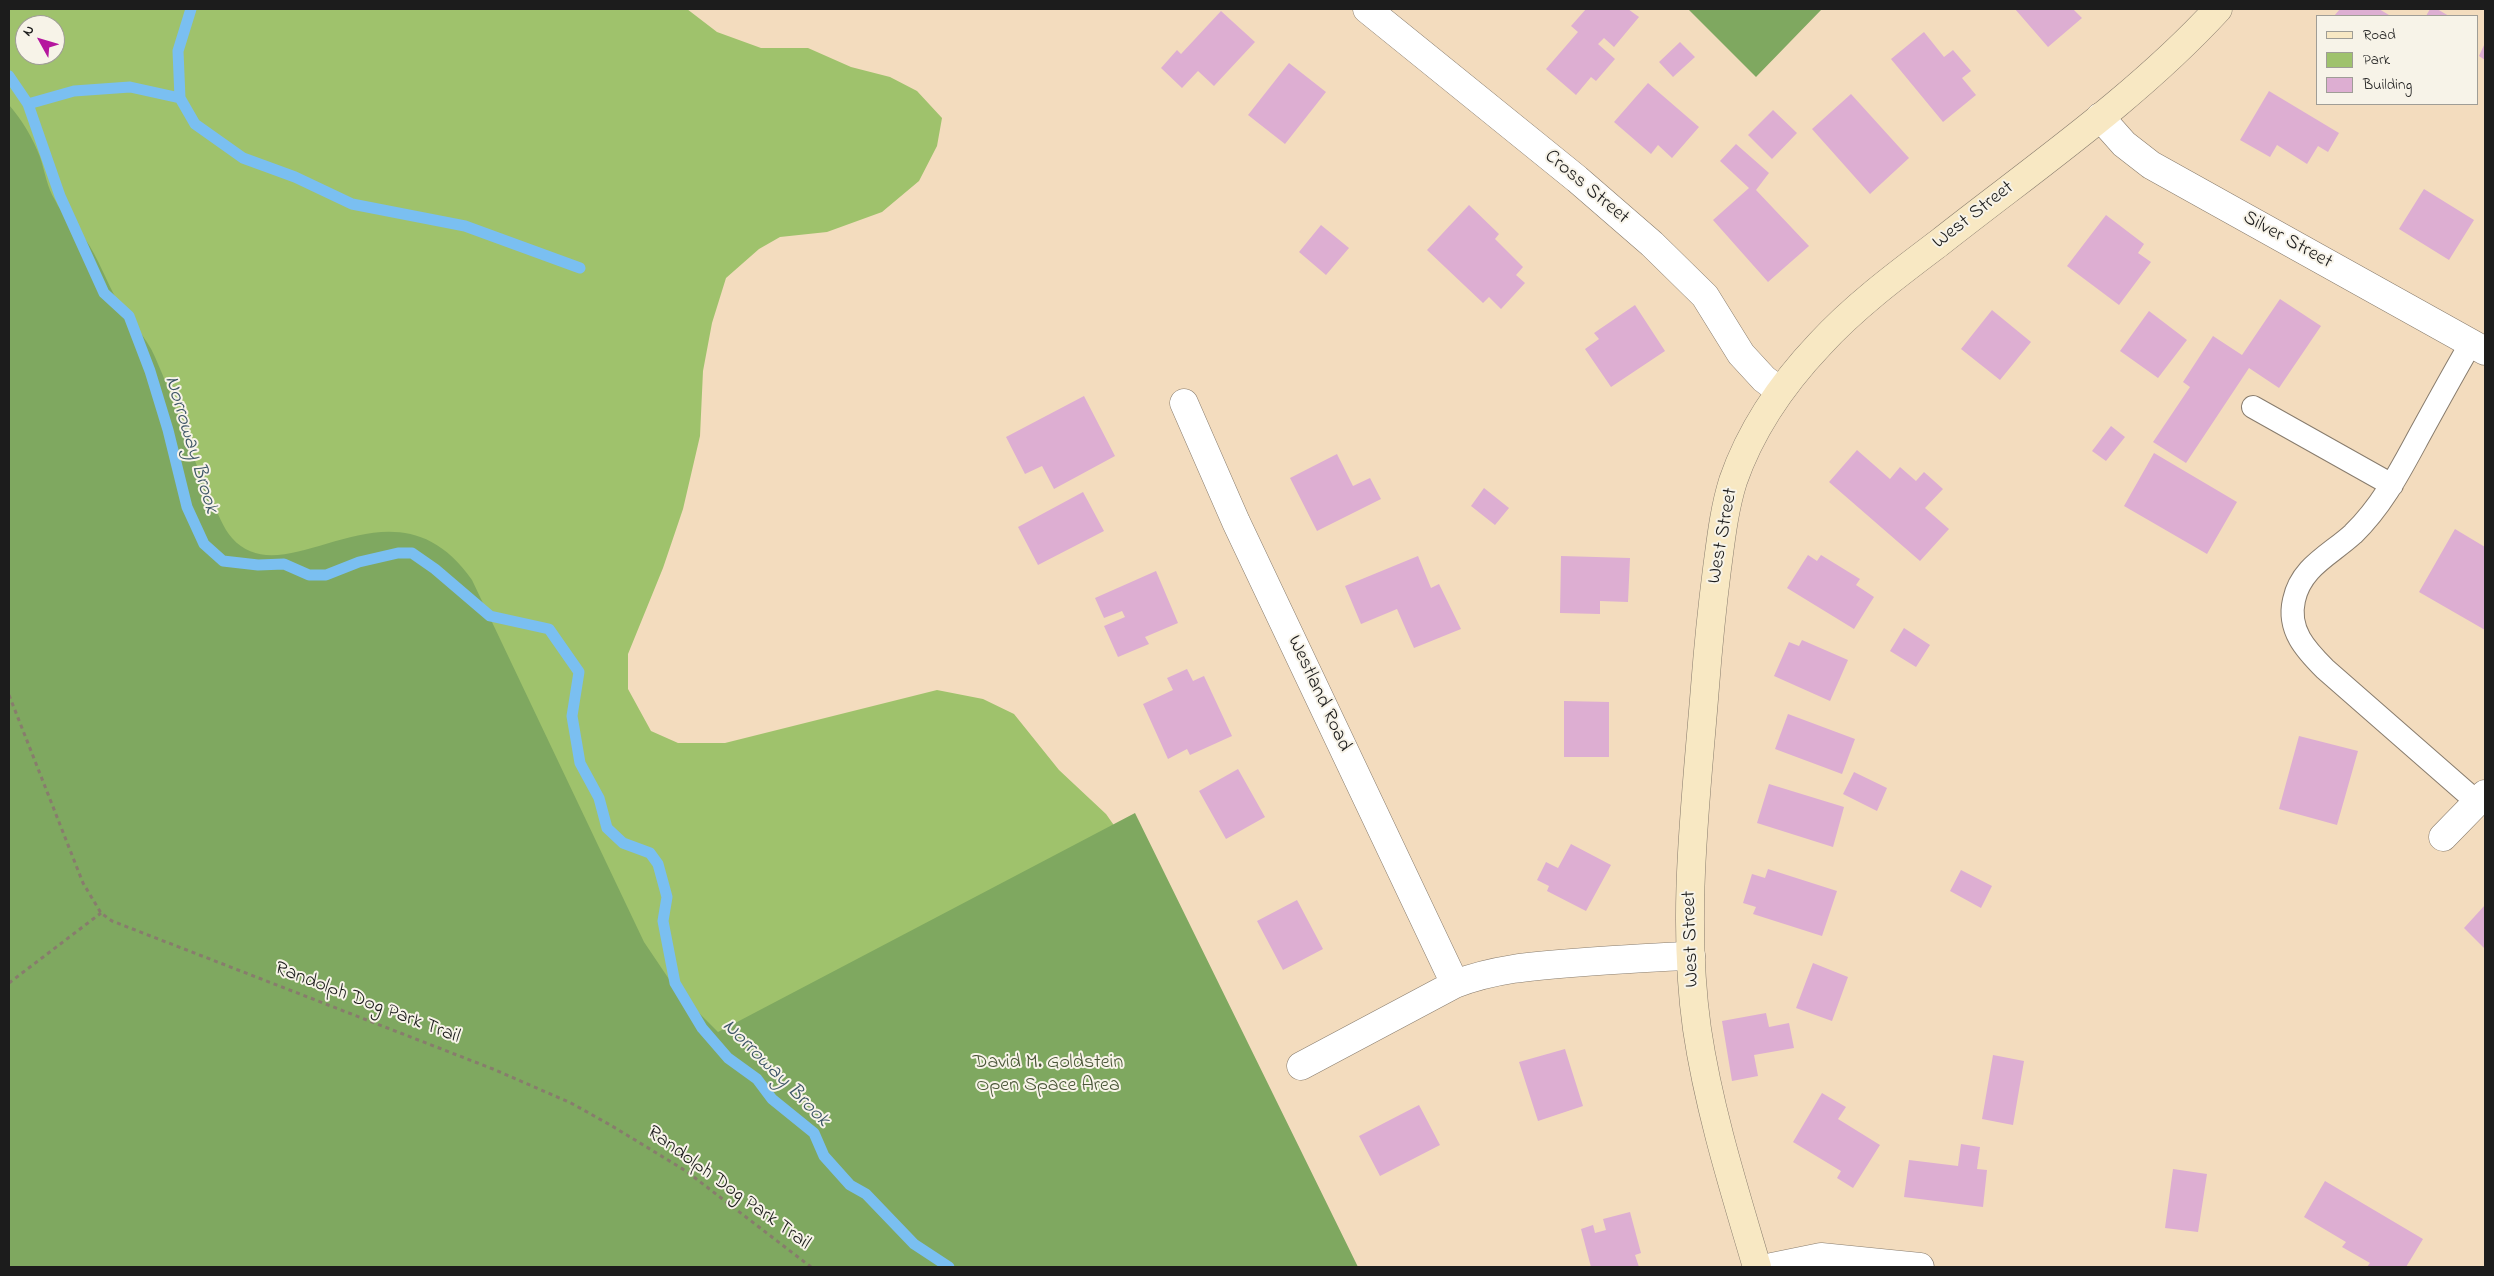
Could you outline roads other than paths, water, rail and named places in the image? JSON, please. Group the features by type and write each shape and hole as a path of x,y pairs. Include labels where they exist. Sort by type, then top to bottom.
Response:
{"main road":[{"name":"West Street","path":"1757,1267 1725,1159 1708,1088 1696,1024 1692,956 1692,845 1710,630 1722,529 1732,484 1741,460 1763,416 1780,392 1823,340 1877,292 2100,117 2165,62 2218,9"}],"street":[{"name":"Cross Street","path":"1366,9 1577,179 1652,244 1705,296 1741,354 1764,379 1780,392"},
{"name":"Silver Street","path":"2100,117 2124,144 2151,166 2478,347"},
{"name":"Westland Road","path":"1184,403 1236,522 1455,984"},
{"path":"2443,837 2481,798"},
{"path":"1301,1066 1455,984 1496,971 1644,957 1692,956"},
{"path":"1772,1267 1821,1257 1920,1267"}],"lane":[{"path":"2478,347 2376,509 2352,535 2308,571 2299,586 2294,601 2292,617 2296,633 2306,650 2325,669 2481,798"},
{"path":"2253,407 2392,485"}],"waterway":[{"path":"180,98 178,51 191,9"},
{"name":"Norroway Brook","path":"9,76 28,104 60,196 104,293 129,316 150,371 168,430 187,507 204,544 223,561 258,565 284,564 309,575 326,575 359,562 398,553 412,553 435,569 490,616 549,629 579,672 572,716 580,763 599,798 607,828 623,843 650,853 658,864 667,897 663,921 675,983 702,1028 728,1058 757,1079 772,1099 814,1133 824,1156 850,1185 866,1194 914,1244 949,1267"},
{"path":"28,104 74,91 130,87 180,98 195,124 243,158 295,177 352,204 465,226 580,268"}],"park label":[{"name":"David M. Goldstein Open Space Area","path":"1048,1076"}]}
